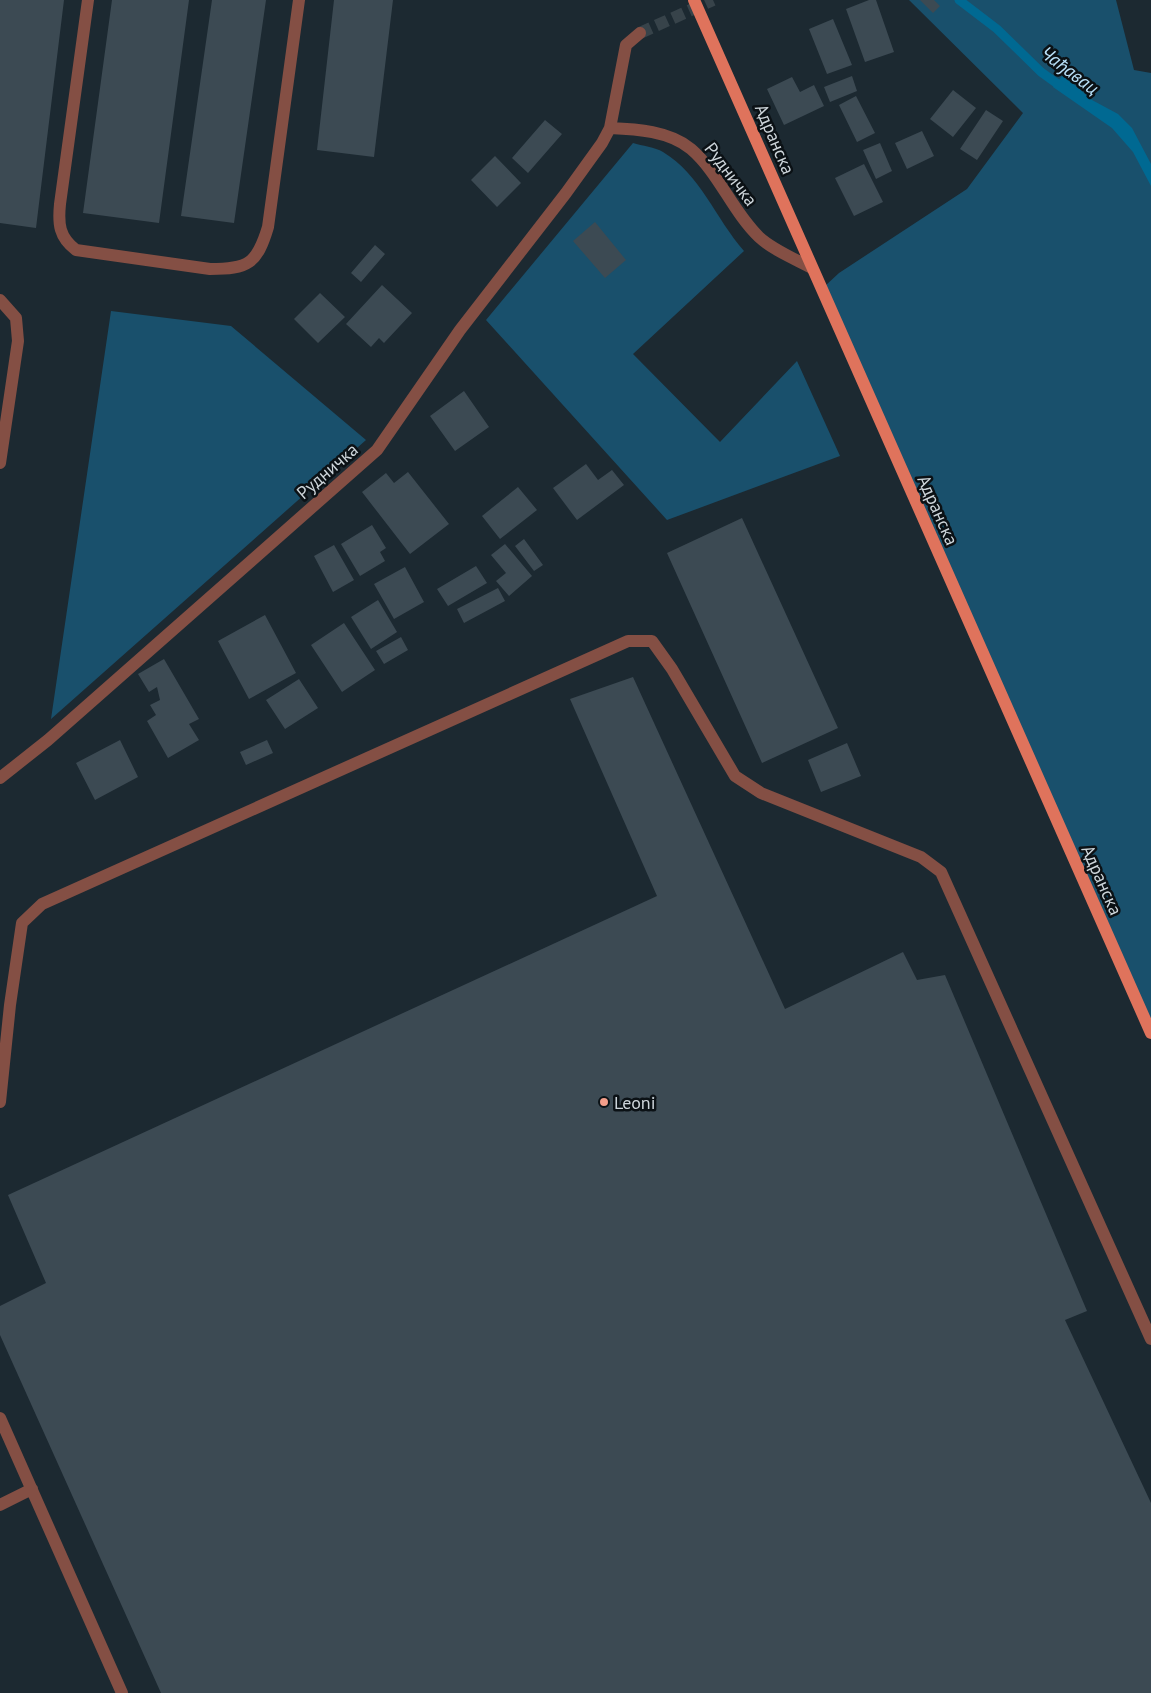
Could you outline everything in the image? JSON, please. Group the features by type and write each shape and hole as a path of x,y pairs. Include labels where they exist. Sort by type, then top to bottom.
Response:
{"main road":[{"name":"Адранска","path":"694,0 1151,1033"}],"street":[{"path":"88,0 60,204 60,230 67,243 76,250 210,269 228,269 246,265 261,250 268,227 300,0"},
{"name":"Рудничка","path":"0,778 48,740 377,450 460,330 602,144 610,128 626,45 640,33"},
{"name":"Рудничка","path":"610,128 660,135 690,148 736,210 758,236 812,268"},
{"path":"0,300 16,318 18,341 0,462"},
{"path":"0,1102 10,1005 22,923 42,904 628,641 652,641 672,669 736,776 761,793 921,857 941,872 1151,1339"},
{"path":"0,1418 122,1693"},
{"path":"0,1505 32,1489"}],"shaded area":[{"path":"909,0 1116,0 1134,70 1151,73 1151,1032 825,286 839,273 967,189 1023,113"},
{"path":"1063,75 1092,100 1118,114 1132,128 1151,164 1151,186 1133,152 1112,128 1053,87"},
{"path":"633,143 660,150 676,161 698,185 744,251 633,354 720,442 797,361 840,456 667,520 486,320"},
{"path":"111,311 231,326 366,440 51,719"}],"building":[{"path":"0,0 64,0 36,228 0,223"},
{"path":"112,0 189,0 159,223 83,213"},
{"path":"212,0 266,0 234,223 181,216"},
{"path":"334,0 393,0 374,157 317,150"},
{"path":"869,0 876,0 894,52 865,62 846,9"},
{"path":"920,0 934,0 940,6 933,13"},
{"path":"833,19 852,65 827,74 809,29"},
{"path":"852,76 857,91 830,102 824,87"},
{"path":"792,77 800,92 814,85 824,106 784,125 767,89"},
{"path":"953,90 976,108 953,137 930,119"},
{"path":"856,96 875,133 857,142 839,105"},
{"path":"986,110 1003,121 977,160 960,149"},
{"path":"545,120 562,134 528,173 512,158"},
{"path":"922,131 934,156 907,169 895,143"},
{"path":"880,143 892,171 876,179 863,150"},
{"path":"495,156 521,183 497,207 471,180"},
{"path":"864,164 883,202 854,216 835,178"},
{"path":"595,222 626,260 605,278 573,241"},
{"path":"375,245 385,254 361,282 351,273"},
{"path":"382,285 412,313 384,343 379,338 371,347 346,324"},
{"path":"320,293 345,317 318,343 294,319"},
{"path":"464,391 489,427 455,451 430,416"},
{"path":"586,464 598,480 612,470 624,485 577,520 553,488"},
{"path":"408,472 449,524 410,554 362,492 386,473 394,483"},
{"path":"518,487 537,510 500,539 482,516"},
{"path":"742,518 838,728 762,763 667,553"},
{"path":"372,525 386,548 380,552 385,561 360,576 341,544"},
{"path":"524,539 543,565 534,571 515,546"},
{"path":"505,544 532,576 509,596 496,581 506,573 491,555"},
{"path":"334,545 354,580 333,592 314,556"},
{"path":"476,566 487,583 448,606 437,589"},
{"path":"405,567 424,602 394,619 374,584"},
{"path":"498,588 505,601 464,623 457,609"},
{"path":"378,600 397,632 371,649 351,617"},
{"path":"265,615 296,673 249,699 218,641"},
{"path":"344,623 375,670 342,692 311,645"},
{"path":"401,637 408,650 384,664 376,651"},
{"path":"164,659 199,719 189,724 199,740 168,758 147,721 156,715 150,705 160,700 157,687 149,692 138,674"},
{"name":"Leoni","path":"633,677 785,1009 903,952 917,980 945,975 1087,1311 1065,1320 1151,1503 1151,1693 161,1693 0,1335 0,1306 46,1283 8,1195 657,896 570,699"},
{"path":"299,679 318,708 285,729 266,700"},
{"path":"120,740 138,777 95,800 76,763"},
{"path":"267,740 273,753 246,765 240,752"},
{"path":"847,743 861,776 821,792 808,760"}],"waterway":[{"name":"Чађавац","path":"959,0 997,29 1041,72 1066,90"}],"tunnel":[{"path":"640,33 713,0"}],"place":[{"name":"Leoni","path":"604,1102"}]}
